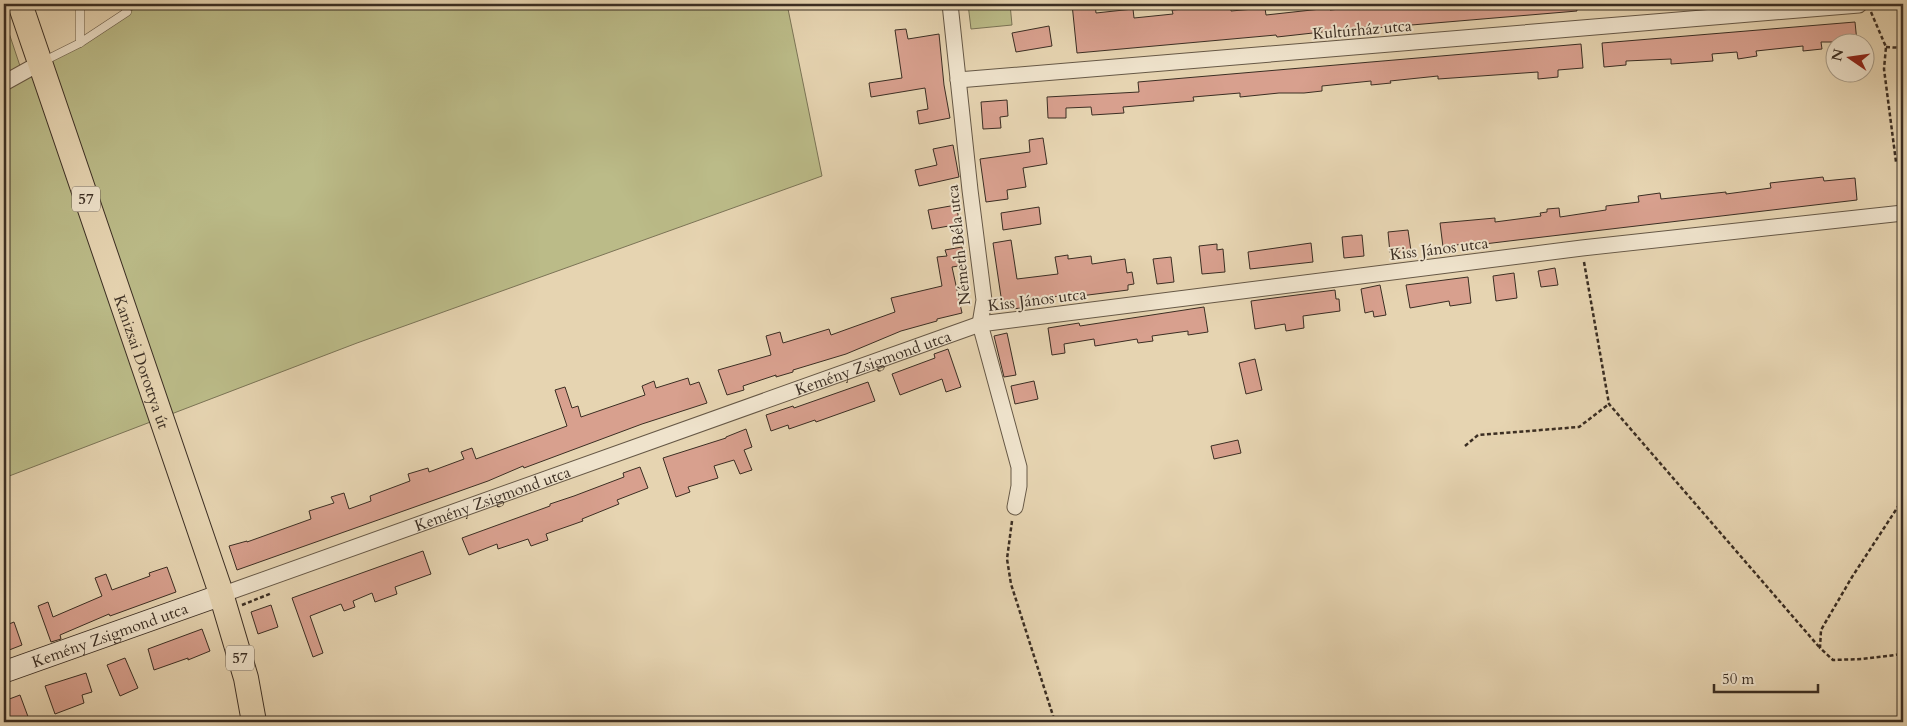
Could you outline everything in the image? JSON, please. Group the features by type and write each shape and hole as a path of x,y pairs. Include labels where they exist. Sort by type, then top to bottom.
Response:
{"main road":[{"name":"Kanizsai Dorottya út","path":"20,4 222,595 246,678 254,722"}],"street":[{"name":"Németh Béla utca","path":"950,4 984,300 980,324 1019,467 1019,486 1015,507"},
{"name":"Kultúrház utca","path":"958,80 1859,5"},
{"path":"4,83 40,63"},
{"name":"Kiss János utca","path":"980,324 1582,248 1903,213"},
{"name":"Kemény Zsigmond utca","path":"4,672 980,324"}],"lane":[{"path":"80,4 80,43"},
{"path":"40,63 80,43 127,12 124,4"}],"path":[{"path":"1859,5 1872,12 1886,47 1884,69 1896,162 1903,167"},
{"path":"1886,47 1903,48"},
{"path":"1582,248 1609,404 1820,648 1833,660 1903,654"},
{"path":"1465,446 1478,435 1579,427 1609,404"},
{"path":"1820,648 1820,630 1903,499"},
{"path":"1015,507 1007,560 1010,584 1055,722"}],"green space":[{"path":"143,4 787,4 822,176 357,343 4,478 4,18 22,72"},
{"path":"968,4 1010,4 1012,25 971,29"}],"building":[{"path":"1072,4 1095,4 1096,13 1133,9 1134,18 1173,14 1172,10 1231,5 1231,11 1265,8 1266,15 1394,4 1576,4 1577,11 1376,28 1376,26 1277,37 1276,35 1077,53"},
{"path":"1855,22 1856,32 1824,32 1824,42 1821,42 1822,49 1803,51 1803,46 1756,51 1757,56 1738,59 1737,52 1712,54 1713,61 1671,64 1671,59 1626,61 1626,65 1604,67 1602,43"},
{"path":"1049,26 1052,46 1016,52 1012,33"},
{"path":"906,29 908,39 939,34 944,85 950,118 919,124 917,111 928,109 925,88 871,97 869,83 902,78 895,30"},
{"path":"1581,44 1583,68 1558,70 1558,77 1538,79 1538,72 1438,79 1438,76 1371,85 1371,81 1322,86 1322,91 1304,93 1279,93 1240,97 1240,93 1193,97 1194,101 1123,107 1124,113 1092,115 1091,107 1066,108 1066,118 1048,118 1047,97 1139,92 1138,82"},
{"path":"1007,100 1008,116 1000,117 1001,128 983,129 981,102"},
{"path":"1043,138 1047,164 1023,168 1026,187 1007,190 1008,199 986,202 980,159 1030,152 1029,140"},
{"path":"953,145 959,177 919,186 915,170 937,165 933,149"},
{"path":"1823,177 1824,181 1855,178 1857,200 1476,245 1476,242 1443,247 1440,223 1495,218 1495,222 1541,216 1540,213 1547,212 1547,209 1559,208 1560,217 1606,210 1606,206 1639,202 1638,196 1660,193 1661,199 1726,192 1726,194 1771,188 1770,183"},
{"path":"956,205 960,224 932,229 928,210"},
{"path":"1039,207 1041,224 1003,230 1001,213"},
{"path":"1408,230 1411,251 1390,253 1388,232"},
{"path":"1362,235 1364,256 1344,258 1342,237"},
{"path":"1011,240 1017,279 1058,274 1055,257 1068,255 1068,259 1091,256 1092,264 1125,259 1127,273 1132,272 1134,284 1128,285 1128,290 1080,296 1080,299 1061,301 1060,296 1020,301 1021,308 1003,310 993,243"},
{"path":"1311,243 1313,262 1250,269 1248,252"},
{"path":"1217,244 1217,250 1223,249 1225,272 1202,274 1199,246"},
{"path":"962,247 965,265 952,267 962,313 901,331 846,354 793,370 793,372 776,377 776,375 743,386 744,390 727,395 718,370 771,355 766,336 780,332 783,343 829,329 831,335 895,312 891,298 942,286 937,257 947,256 945,250"},
{"path":"1171,257 1174,282 1157,284 1153,259"},
{"path":"1555,268 1558,285 1541,287 1538,271"},
{"path":"1514,273 1517,298 1496,301 1493,276"},
{"path":"1468,277 1471,303 1450,306 1449,301 1410,308 1406,285"},
{"path":"1380,285 1386,315 1374,317 1373,311 1365,313 1361,289"},
{"path":"1335,290 1336,299 1339,299 1340,311 1303,316 1304,328 1286,331 1285,324 1255,329 1251,301"},
{"path":"1204,307 1208,332 1188,335 1188,331 1152,336 1153,341 1138,343 1137,339 1095,346 1094,339 1064,344 1065,353 1052,355 1048,328 1079,323 1080,326"},
{"path":"1007,333 1016,375 1004,377 994,336"},
{"path":"948,349 961,387 946,392 942,379 900,395 892,374 935,358 934,354"},
{"path":"1255,359 1262,390 1246,394 1239,363"},
{"path":"688,378 690,385 699,382 707,403 642,424 524,468 523,466 488,481 237,570 229,546 247,542 311,519 309,511 334,503 331,497 344,493 349,509 371,501 370,496 410,481 408,474 428,468 429,472 464,459 461,452 472,448 476,459 567,426 555,390 565,387 572,408 578,406 581,417 645,395 642,386 654,381 656,388"},
{"path":"1034,381 1038,399 1015,404 1011,386"},
{"path":"868,382 875,401 816,422 815,420 789,429 788,425 771,431 766,415 793,406 794,408"},
{"path":"746,429 752,447 744,450 752,470 740,474 734,460 714,466 718,478 688,487 690,492 676,497 663,458 726,438"},
{"path":"1238,440 1241,453 1214,459 1211,446"},
{"path":"640,467 648,488 617,500 619,504 582,519 583,521 546,534 548,540 531,546 528,539 498,549 497,544 469,555 462,538 624,477 623,473"},
{"path":"423,551 431,574 395,587 397,594 375,602 372,593 353,601 355,607 344,611 341,604 310,616 323,653 313,657 292,598"},
{"path":"167,567 176,592 110,616 109,614 60,635 61,639 51,642 38,606 48,602 53,617 102,596 95,578 106,574 112,590 150,576 149,573"},
{"path":"271,605 278,627 258,634 251,612"},
{"path":"14,622 22,645 4,652 4,626"},
{"path":"202,629 210,651 154,670 148,649"},
{"path":"125,658 138,688 120,696 107,665"},
{"path":"86,673 92,692 82,695 84,703 55,714 45,686"},
{"path":"20,695 30,722 9,722 4,708 4,701"}]}
